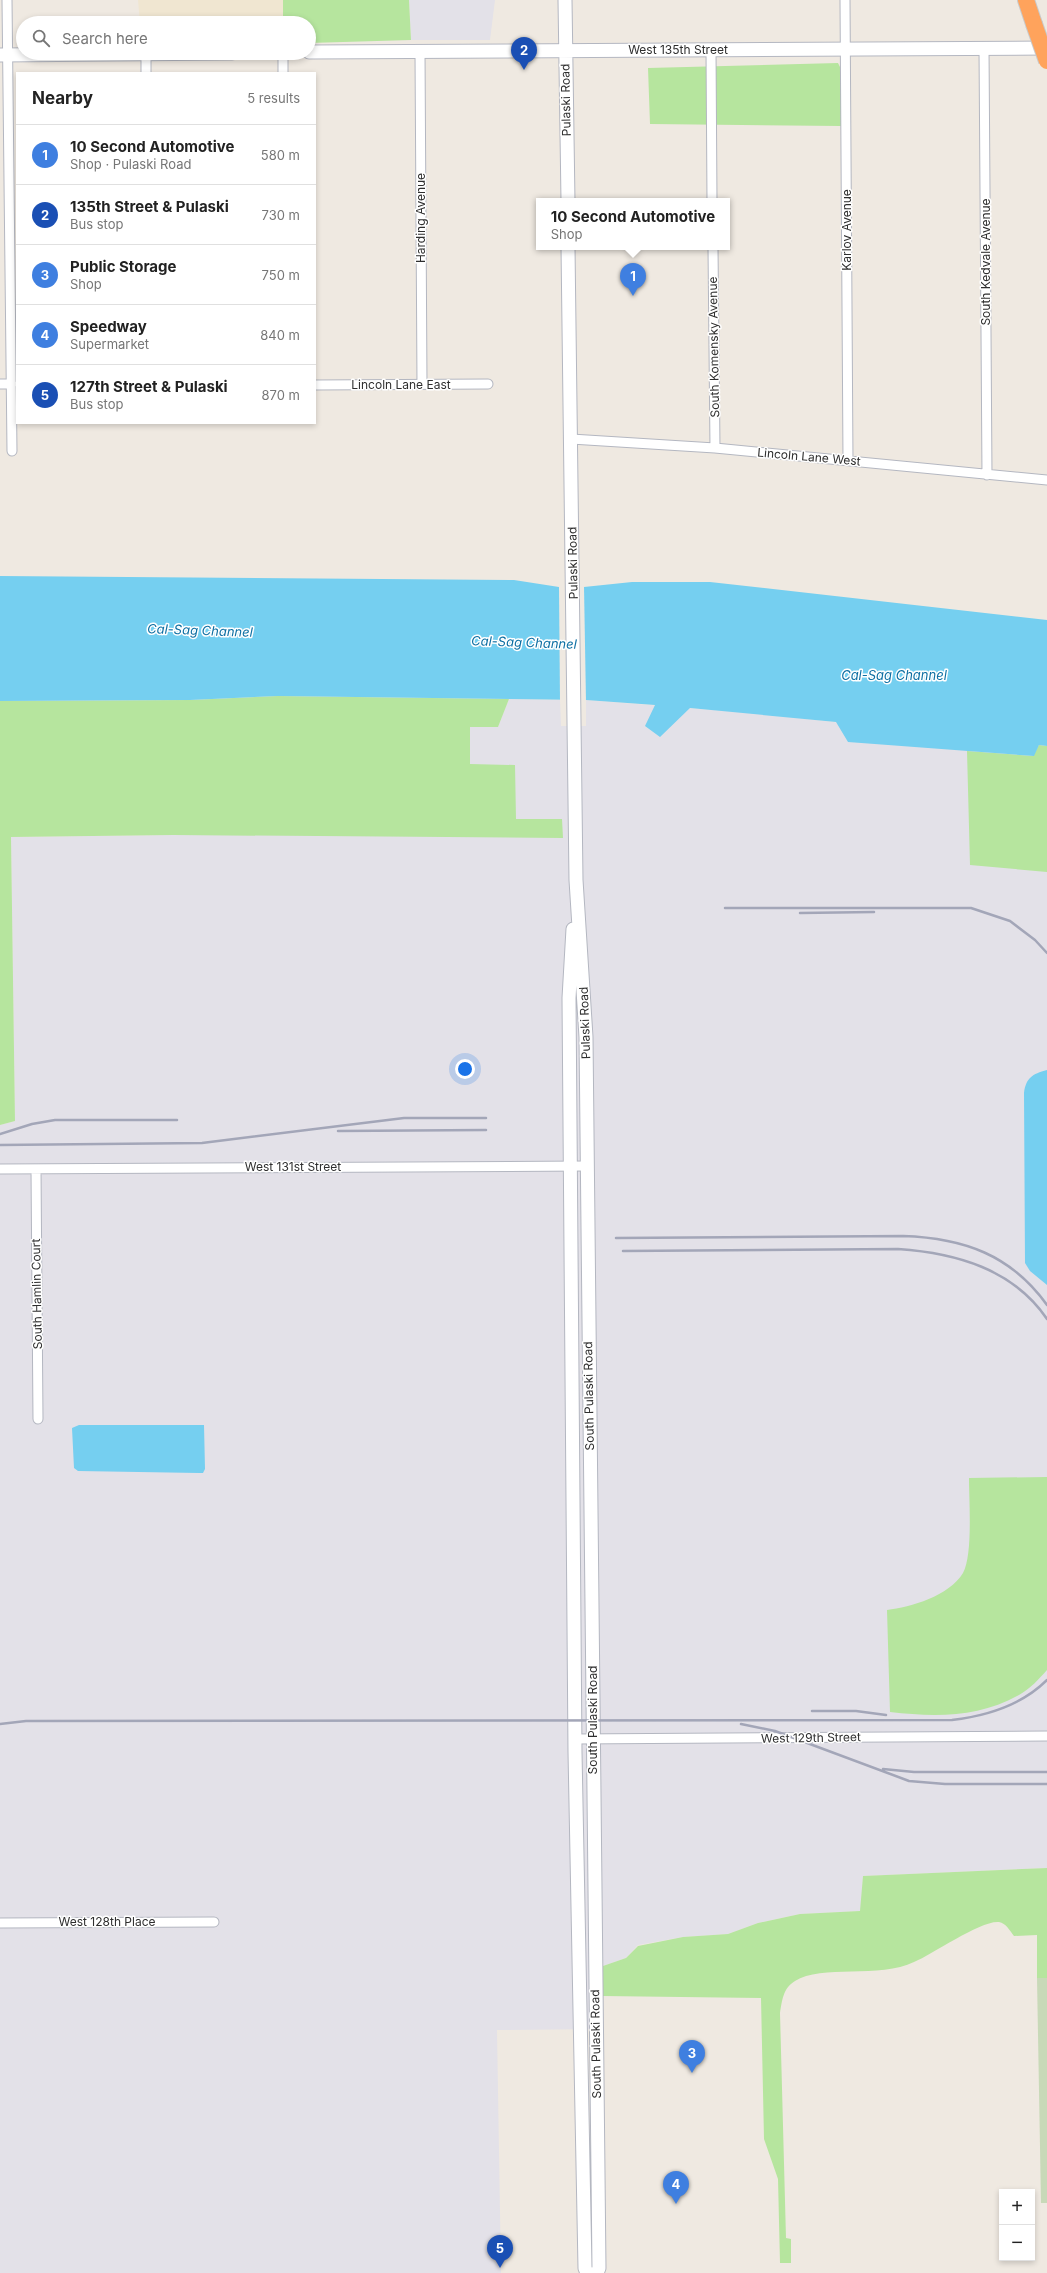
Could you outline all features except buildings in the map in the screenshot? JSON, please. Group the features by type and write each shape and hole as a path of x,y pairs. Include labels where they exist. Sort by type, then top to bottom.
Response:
{"highway":[{"path":"1026,0 1047,61"}],"main road":[{"name":"Pulaski Road","path":"565,0 568,198"},
{"name":"West 135th Street","path":"316,52 1047,48"},
{"path":"4,55 16,55"},
{"name":"Pulaski Road","path":"568,250 576,880 585,1000 587,1166"},
{"name":"Pulaski Road","path":"570,1166 569,998 576,880"},
{"name":"South Pulaski Road","path":"570,1166 574,1740 582,2151 585,2268 587,2273"},
{"name":"South Pulaski Road","path":"587,1166 599,2268 597,2273"}],"street":[{"path":"7,0 4,55 12,384 12,451"},
{"name":"Karlov Avenue","path":"845,0 847,49 848,460"},
{"name":"South Kedvale Avenue","path":"984,48 987,475"},
{"path":"710,50 712,198"},
{"name":"Harding Avenue","path":"420,52 422,384"},
{"path":"146,60 146,72"},
{"path":"283,60 284,72"},
{"name":"South Komensky Avenue","path":"713,250 715,448"},
{"path":"0,384 12,384"},
{"name":"Lincoln Lane East","path":"316,385 488,384"},
{"name":"Lincoln Lane West","path":"571,439 715,448 1047,480"},
{"name":"West 131st Street","path":"0,1169 587,1166"},
{"name":"South Hamlin Court","path":"36,1169 38,1419"},
{"name":"West 129th Street","path":"574,1740 1047,1736"},
{"name":"West 128th Place","path":"0,1923 214,1922"}],"shaded area":[{"path":"138,0 283,0 283,16 139,16"},
{"path":"409,0 495,0 490,40 411,40"},
{"path":"509,699 560,700 561,726 586,726 586,700 752,713 1047,746 1047,1868 863,1876 861,1911 800,1914 758,1923 728,1934 683,1937 638,1945 626,1958 603,1966 602,2029 497,2030 501,2273 0,2273 0,1125 15,1121 11,837 173,835 562,819 516,819 470,764 470,726 498,727"}],"green space":[{"path":"283,0 409,0 411,40 316,43 316,16 283,16"},
{"path":"838,63 842,71 841,126 650,124 648,68"},
{"path":"278,696 509,699 498,727 470,727 470,764 515,765 516,819 562,819 563,838 173,835 11,837 15,1121 0,1125 0,701 190,700"},
{"path":"1039,745 1047,746 1047,872 970,865 967,751 1033,756"},
{"path":"1047,1477 1047,1670 1023,1693 1004,1703 988,1708 972,1712 940,1715 890,1712 887,1610 929,1599 949,1588 963,1573 966,1565 969,1541 969,1478"},
{"path":"1047,1868 1047,1978 1037,1978 1037,1935 1014,1936 1006,1926 999,1922 981,1926 922,1958 900,1967 885,1970 820,1973 806,1976 795,1981 788,1987 784,1995 780,2013 786,2238 791,2239 791,2263 780,2263 778,2179 764,2139 761,1998 602,1996 603,1966 626,1958 638,1946 683,1937 728,1934 758,1923 800,1914 860,1911 863,1876"},
{"path":"1037,1978 1047,1978 1047,2203 1041,2203"}],"water":[{"name":"Cal-Sag Channel","path":"0,576 514,580 559,587 584,587 632,582 710,582 1047,620 1047,746 1039,745 1034,756 848,742 836,722 690,708 660,737 645,726 655,705 586,700 278,696 190,700 0,701"},
{"path":"1047,1070 1047,1285 1030,1271 1025,1263 1024,1093 1026,1084 1031,1077 1037,1073"},
{"path":"79,1425 204,1425 205,1469 203,1473 78,1471 74,1468 72,1428"}],"pier":[{"path":"559,587 584,587 586,702 560,702"}],"railway":[{"path":"725,908 971,908 1010,921 1035,940 1047,953"},
{"path":"800,913 874,912"},
{"path":"0,1145 202,1143 404,1118 486,1118"},
{"path":"0,1134 32,1124 55,1120 177,1120"},
{"path":"338,1131 486,1130"},
{"path":"616,1238 925,1237 966,1246 984,1252 1002,1262 1018,1273 1047,1305"},
{"path":"623,1251 898,1249 920,1251 962,1260 982,1267 1000,1276 1018,1288 1033,1302 1047,1319"},
{"path":"0,1724 26,1721 952,1720 978,1716 1015,1703 1037,1689 1047,1680"},
{"path":"812,1711 856,1711 886,1715"},
{"path":"741,1724 775,1731 909,1781 945,1784 1047,1784"},
{"path":"883,1769 914,1772 1047,1772"}],"place":[{"name":"135th Street & Pulaski","path":"524,70"},
{"name":"10 Second Automotive","path":"633,296"},
{"name":"Public Storage","path":"692,2073"},
{"name":"Speedway","path":"676,2204"},
{"name":"127th Street & Pulaski","path":"500,2268"}]}
